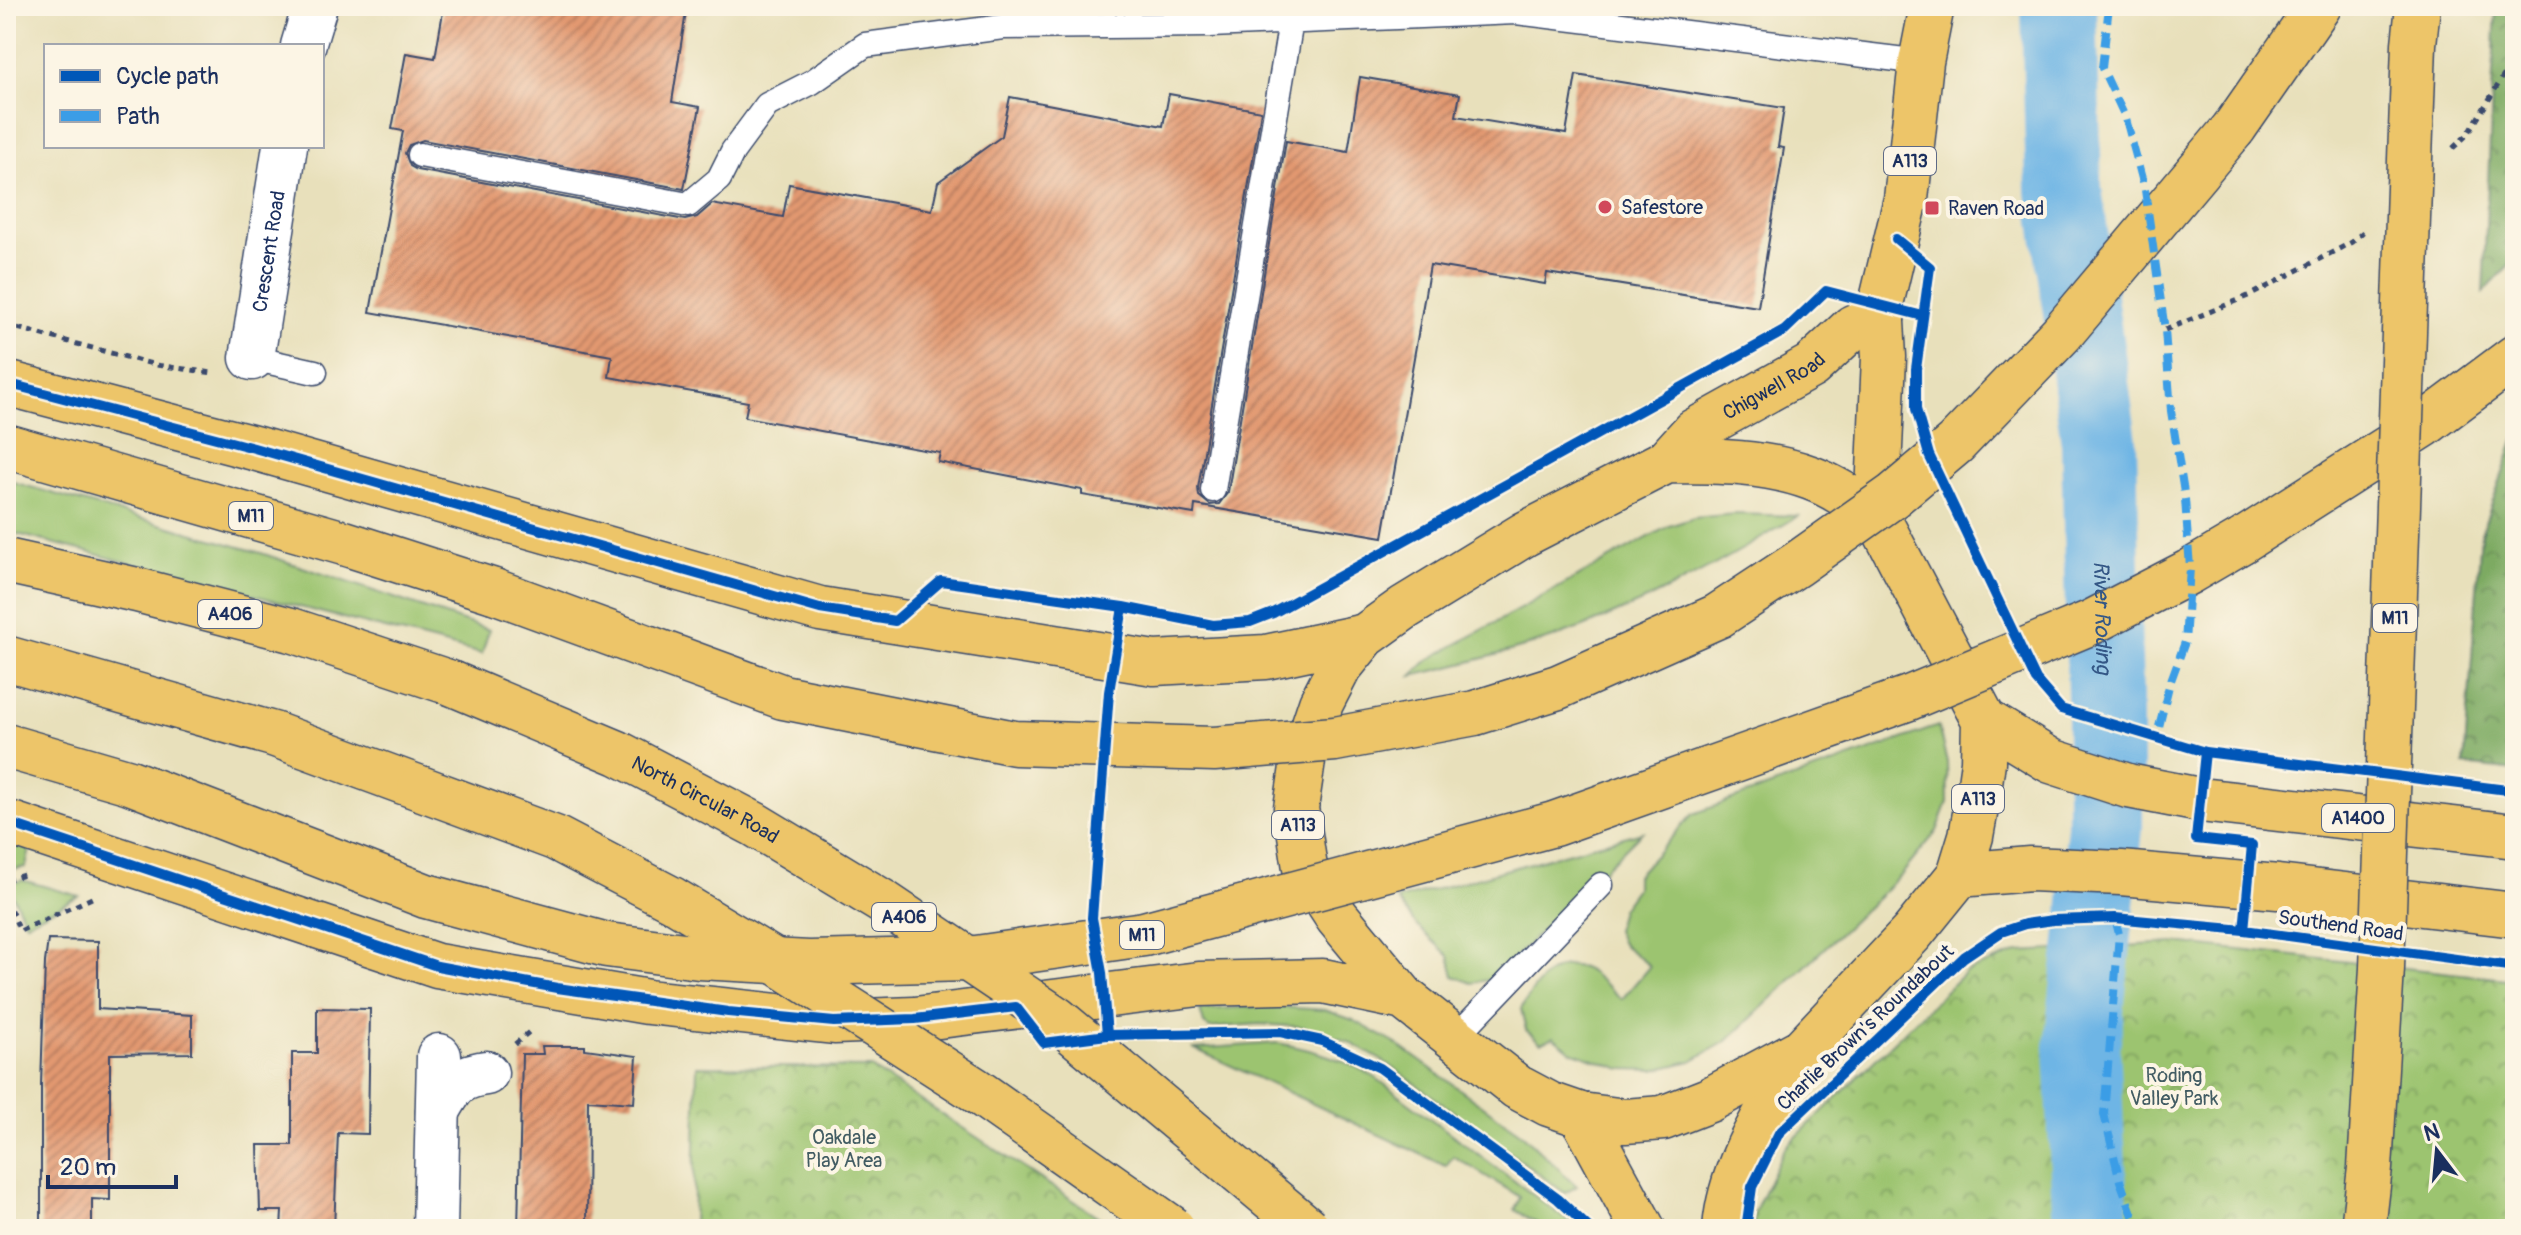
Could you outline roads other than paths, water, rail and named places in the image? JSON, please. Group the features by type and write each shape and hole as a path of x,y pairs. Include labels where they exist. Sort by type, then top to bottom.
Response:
{"main road":[{"name":"A113","path":"1877,516 1884,357 1881,304 1906,199 1921,62 1932,6"},
{"name":"M11","path":"6,446 344,543 494,591 783,697 1015,743 1214,749 1335,739 1475,713 1558,687 1718,616 1893,496 1955,444 2061,334 2234,128 2319,6"},
{"name":"M11","path":"2363,1229 2370,1168 2382,968 2418,6"},
{"name":"Chigwell Road","path":"1667,461 1694,431 1811,366 1853,327 1883,314"},
{"name":"M11","path":"6,746 130,782 426,896 607,945 699,957 809,963 931,961 969,959 1144,934 1554,824 1909,698 2092,622 2242,541 2424,425 2515,357"},
{"path":"6,383 269,452 820,609 1154,663 1266,657 1365,636"},
{"name":"Charlie Brown's Roundabout","path":"1667,461 1731,461 1811,478 1877,516 1984,720 1983,762 1971,836 1959,875 1912,933 1802,1050 1709,1100 1663,1118 1625,1121 1581,1115 1549,1104 1517,1087 1404,998 1337,917 1305,868 1296,808 1304,754 1321,703 1339,668 1365,636 1404,608 1525,534 1667,461"},
{"name":"North Circular Road","path":"6,561 137,590 291,630 451,683 618,753 754,824 883,902 1057,1019 1308,1229"},
{"path":"6,658 273,734 555,838 672,899 783,966 974,1089 1173,1229"},
{"name":"A1400","path":"1984,720 2051,761 2128,786 2200,800 2515,836"},
{"path":"6,822 437,966 675,1006 834,1022 915,1019 1199,984 1323,981 1404,998"},
{"name":"Southend Road","path":"1959,875 2030,869 2121,873 2278,887 2515,915"},
{"name":"A113","path":"1725,1229 1730,1191 1741,1162 1802,1050"},
{"path":"1581,1115 1643,1229"}],"street":[{"path":"304,44 315,6"},
{"name":"Crescent Road","path":"237,360 285,148"},
{"path":"435,1229 439,1056"},
{"path":"438,1111 452,1087 468,1075 486,1073"}],"lane":[{"path":"420,155 688,205 719,179 733,151 767,105 812,82 865,45 1003,27 1210,25 1516,12 1921,62"},
{"path":"1213,490 1291,21"},
{"path":"237,360 315,372"},
{"path":"1454,1039 1601,885"}],"waterway":[{"name":"River Roding","path":"2059,6 2064,190 2099,442 2105,827 2082,1048 2091,1229"}],"place":[{"name":"Safestore","path":"1605,207"},
{"name":"Raven Road","path":"1932,208"}],"park label":[{"name":"Roding Valley Park","path":"2174,1086"},
{"name":"Oakdale Play Area","path":"844,1148"}]}
